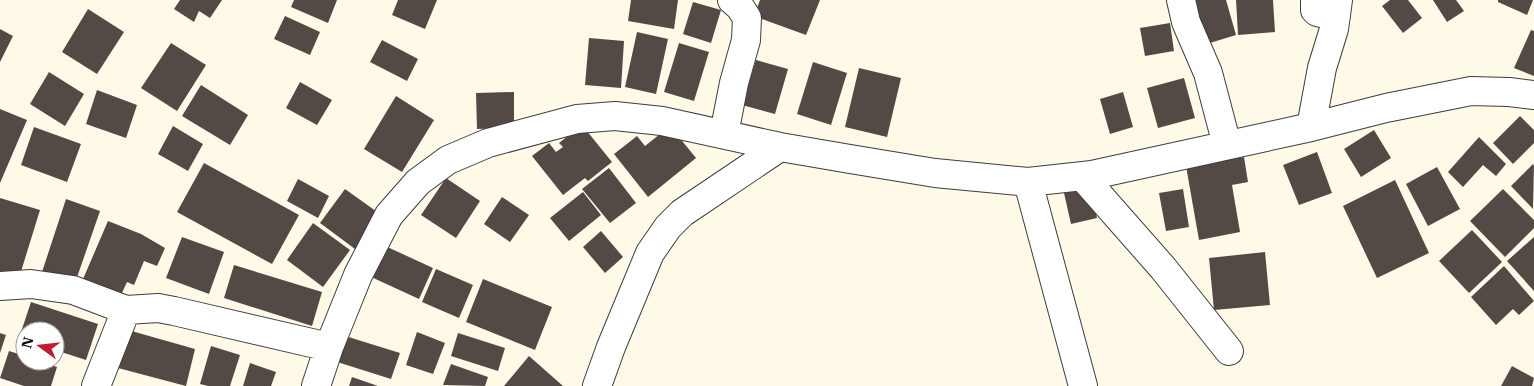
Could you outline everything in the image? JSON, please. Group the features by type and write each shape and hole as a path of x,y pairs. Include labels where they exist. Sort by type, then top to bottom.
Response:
{"street":[{"path":"1181,0 1186,22 1208,73 1227,145"},
{"path":"724,134 734,83 746,40 747,18 735,1"},
{"path":"1312,127 1322,68 1334,29 1330,5"},
{"path":"316,386 329,347 358,274 389,215 418,182 448,160 488,143 577,119 615,116 662,121 780,147 935,173 1028,182 1082,176 1312,127 1386,108 1471,91 1534,95"},
{"path":"597,386 614,339 650,253 668,227 682,213 702,198 780,147"},
{"path":"1082,176 1163,268 1229,351"},
{"path":"1028,182 1083,386"},
{"path":"0,286 31,284 73,290 126,310 158,308 329,347"},
{"path":"96,386 126,310"}],"building":[{"path":"180,0 222,0 210,18 199,11 194,22 174,9"},
{"path":"294,0 337,0 328,23 291,7"},
{"path":"398,0 437,0 425,29 392,15"},
{"path":"631,0 678,0 674,29 628,21"},
{"path":"760,0 820,0 806,35 754,16"},
{"path":"1187,0 1226,0 1236,35 1200,46"},
{"path":"1236,0 1273,0 1275,32 1238,35"},
{"path":"1390,0 1408,0 1422,18 1403,33 1382,6"},
{"path":"1433,0 1456,0 1464,11 1447,22"},
{"path":"1498,0 1533,0 1527,15 1498,2"},
{"path":"693,2 721,10 711,43 683,34"},
{"path":"88,9 124,32 97,74 62,52"},
{"path":"285,16 320,32 310,55 274,39"},
{"path":"1170,23 1174,51 1145,56 1140,28"},
{"path":"0,29 13,36 0,62"},
{"path":"1531,30 1534,31 1534,76 1514,68"},
{"path":"637,32 668,39 656,94 625,87"},
{"path":"589,38 624,41 621,88 585,85"},
{"path":"382,40 418,59 407,81 370,62"},
{"path":"171,43 206,65 177,111 141,88"},
{"path":"679,43 709,52 694,101 664,92"},
{"path":"756,60 788,69 775,114 742,105"},
{"path":"813,62 847,73 831,125 797,114"},
{"path":"859,68 901,78 887,137 845,127"},
{"path":"49,72 84,94 65,126 30,104"},
{"path":"1184,78 1195,118 1158,128 1147,88"},
{"path":"300,82 332,100 317,125 286,108"},
{"path":"201,85 248,115 230,145 182,116"},
{"path":"97,90 137,105 126,138 86,124"},
{"path":"514,92 514,128 477,129 476,93"},
{"path":"1123,92 1133,127 1110,134 1100,99"},
{"path":"396,96 434,120 402,172 364,149"},
{"path":"0,109 27,120 0,183"},
{"path":"1520,116 1534,130 1534,143 1513,164 1493,143"},
{"path":"582,125 612,162 588,181 585,178 563,195 532,156 549,143 556,152 563,147 559,143"},
{"path":"173,126 203,144 188,171 158,154"},
{"path":"670,126 696,158 648,197 614,154 637,136 645,146"},
{"path":"34,127 81,144 67,182 21,165"},
{"path":"1374,130 1391,158 1361,177 1344,149"},
{"path":"1479,137 1506,164 1496,176 1483,165 1463,187 1448,172"},
{"path":"1317,152 1332,193 1299,205 1283,165"},
{"path":"1244,157 1248,182 1232,185 1240,232 1199,240 1186,166"},
{"path":"204,163 299,215 272,264 177,212"},
{"path":"1533,164 1534,166 1533,209 1511,186"},
{"path":"1437,167 1460,209 1428,226 1406,184"},
{"path":"609,168 636,203 610,223 582,189"},
{"path":"446,178 480,201 456,238 421,215"},
{"path":"298,179 329,196 318,218 287,201"},
{"path":"1395,180 1429,253 1377,278 1343,206"},
{"path":"1090,187 1097,218 1071,224 1064,193"},
{"path":"345,189 380,214 355,249 320,223"},
{"path":"1183,189 1189,227 1166,231 1159,193"},
{"path":"1503,189 1534,220 1534,228 1505,257 1470,221"},
{"path":"583,192 601,215 569,241 550,218"},
{"path":"502,197 529,215 510,242 484,224"},
{"path":"0,198 40,210 19,278 0,272"},
{"path":"66,199 100,211 74,286 41,275"},
{"path":"108,221 141,234 165,248 157,266 144,261 134,285 127,282 121,295 80,286"},
{"path":"313,223 350,250 323,287 287,260"},
{"path":"1472,230 1502,262 1469,293 1439,261"},
{"path":"601,231 623,257 605,273 583,247"},
{"path":"182,237 224,252 209,294 166,278"},
{"path":"1534,237 1534,291 1507,261"},
{"path":"383,245 433,268 419,299 369,276"},
{"path":"1265,252 1270,305 1214,310 1209,258"},
{"path":"234,265 322,292 312,326 224,298"},
{"path":"1504,266 1534,301 1519,315 1513,309 1496,325 1471,297"},
{"path":"436,269 473,285 459,318 422,302"},
{"path":"483,279 552,307 535,350 466,322"},
{"path":"31,302 98,324 86,360 65,353 65,321 25,321"},
{"path":"128,330 195,349 186,386 118,368"},
{"path":"417,332 445,343 433,374 406,365"},
{"path":"0,333 6,335 0,353"},
{"path":"458,333 505,348 498,371 451,356"},
{"path":"342,335 400,353 391,379 334,361"},
{"path":"211,346 240,355 230,386 200,384"},
{"path":"9,351 15,353 15,371 56,371 51,386 24,386 0,378"},
{"path":"529,356 563,386 504,386"},
{"path":"250,363 276,372 271,386 243,386"},
{"path":"451,364 488,377 485,386 443,385"},
{"path":"1512,366 1534,378 1532,386 1501,386"},
{"path":"352,377 378,386 349,386"}]}
